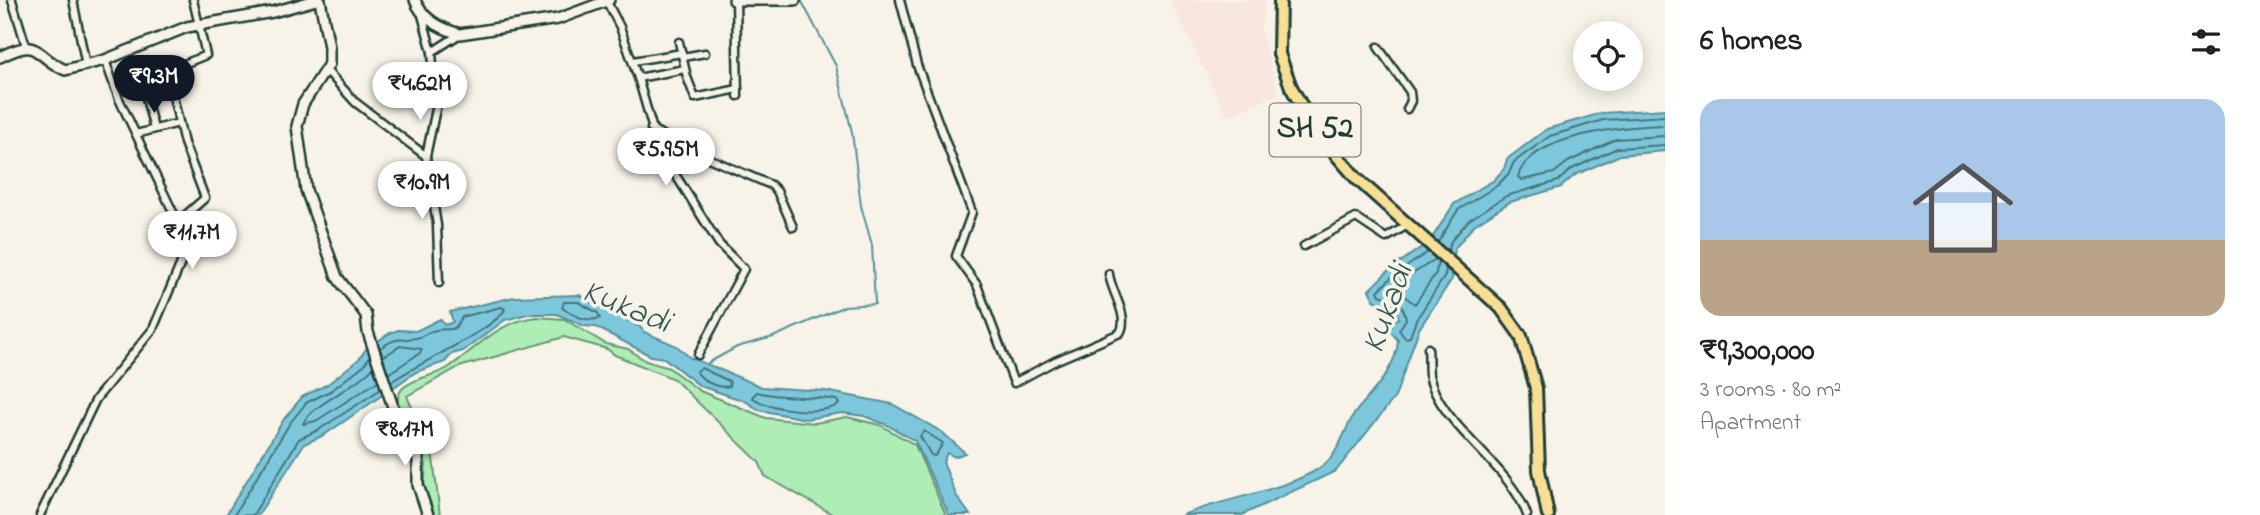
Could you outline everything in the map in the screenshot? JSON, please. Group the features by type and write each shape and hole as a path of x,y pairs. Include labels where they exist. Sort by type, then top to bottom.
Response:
{"main road":[{"name":"SH 52","path":"1280,0 1279,54 1291,87 1315,130 1357,179 1411,226"},
{"path":"1411,226 1482,289 1501,308 1521,336 1536,388 1539,470 1548,515"}],"street":[{"path":"12,0 26,46"},
{"path":"73,0 86,66"},
{"path":"115,88 204,58 206,55 193,0"},
{"path":"0,57 26,46 35,47 65,70 105,60 199,24 273,12 318,0 329,47 327,71 310,92 298,115 304,182 337,277 360,306 368,322 368,332 394,410 418,456 418,485 428,515"},
{"path":"680,41 685,69 698,100 711,93 738,92 735,0 794,0"},
{"path":"900,0 917,65 972,212 956,256 977,285 1014,383 1055,361 1120,333 1123,326 1120,303 1109,274"},
{"path":"432,52 460,34 558,19 608,1 638,78 651,128 673,174 719,244 744,270 698,355"},
{"path":"416,3 438,25 460,34"},
{"path":"416,3 432,52 436,109 426,156 437,225 439,283"},
{"path":"1378,47 1410,92 1411,101 1407,109"},
{"path":"632,61 705,53"},
{"path":"40,515 96,399 153,329 181,262 180,220 174,214 136,134 105,60"},
{"path":"638,78 685,69"},
{"path":"167,71 179,123 205,198 180,220"},
{"path":"327,71 355,102 426,156"},
{"path":"141,79 154,129"},
{"path":"136,134 179,123"},
{"path":"651,128 699,155 771,185 777,191 793,228"},
{"path":"1304,246 1356,218 1385,238 1411,226"},
{"path":"1428,348 1429,374 1438,396 1509,485 1527,515"}],"shaded area":[{"path":"1170,0 1265,0 1261,31 1279,94 1227,116"}],"green space":[{"path":"523,319 564,319 606,344 628,349 646,361 669,368 700,391 766,418 815,423 847,417 880,425 915,445 946,515 834,515 765,476 759,462 674,379 615,355 607,349 564,337 459,367 407,396 433,458 440,515 435,515 424,487 426,465 422,445 413,424 399,408 400,393 413,381 448,368 500,329"}],"water":[{"path":"1665,109 1665,151 1620,155 1575,175 1561,187 1510,202 1474,225 1455,248 1452,279 1419,329 1395,397 1336,471 1242,515 1183,515 1300,478 1317,470 1329,460 1354,415 1389,369 1397,350 1398,340 1390,331 1392,323 1399,318 1396,310 1374,300 1369,290 1388,271 1430,241 1454,204 1494,180 1504,169 1507,159 1547,129 1602,113"},
{"path":"579,295 640,327 644,332 677,346 689,357 762,387 825,391 892,404 942,432 965,453 955,457 947,453 943,462 956,495 970,515 949,515 915,441 887,425 864,416 842,413 806,419 759,410 745,401 700,386 664,358 651,356 596,327 584,326 557,314 527,314 505,320 463,351 452,354 445,362 416,372 324,435 304,444 258,515 226,515 284,419 302,397 328,384 359,359 366,349 390,333 398,330 416,331 440,319 445,325 453,322 450,312 514,297"}],"waterway":[{"path":"708,363 737,347 773,337 845,306 875,304 872,245 861,206 852,132 836,66 801,0"}],"water label":[{"name":"Kukadi","path":"626,308"},
{"name":"Kukadi","path":"1389,309"}]}
